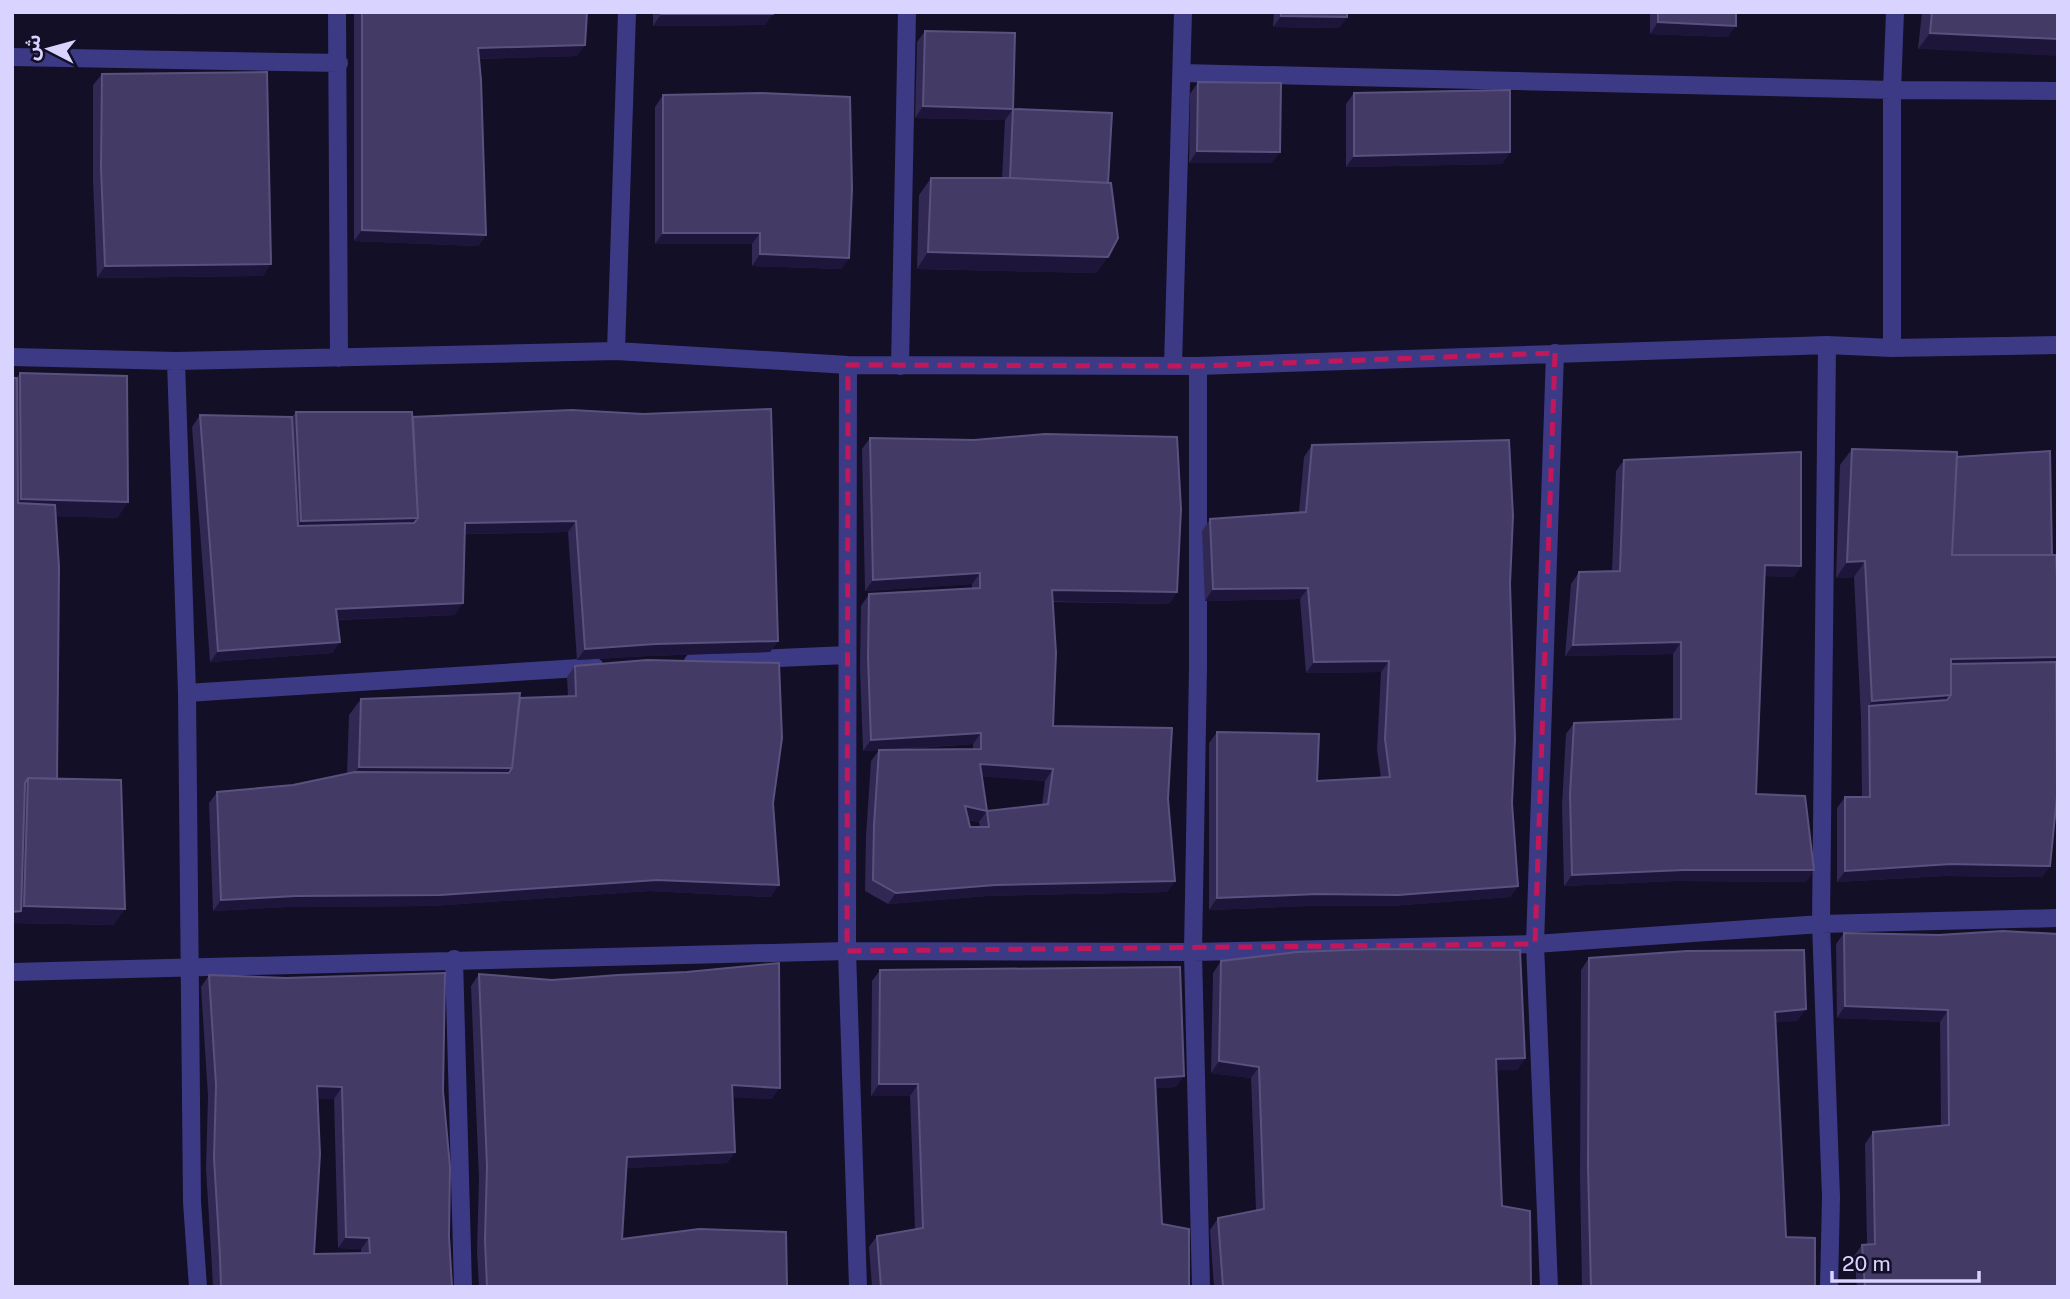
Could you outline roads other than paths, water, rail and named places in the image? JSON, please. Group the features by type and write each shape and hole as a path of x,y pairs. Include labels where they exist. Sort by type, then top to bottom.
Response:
{"street":[{"path":"337,12 339,358"},
{"path":"616,351 627,12"},
{"path":"900,366 907,12"},
{"path":"1174,366 1183,12"},
{"path":"1892,348 1892,90 1895,12"},
{"path":"12,57 339,62"},
{"path":"1182,73 1892,90 2058,91"},
{"path":"1826,345 1821,924 1831,1197 1829,1287"},
{"path":"12,357 176,360 616,351 848,365 1198,366 1826,345 1892,348 2058,345"},
{"path":"1549,1287 1535,944 1555,353"},
{"path":"176,360 187,693 192,1202 198,1287"},
{"path":"848,365 847,951 858,1287"},
{"path":"1198,366 1198,668 1193,952 1201,1287"},
{"path":"681,663 847,655"},
{"path":"187,693 612,666"},
{"path":"12,972 847,951 1193,952 1535,944 1821,924 2058,918"},
{"path":"454,959 463,1287"}]}
